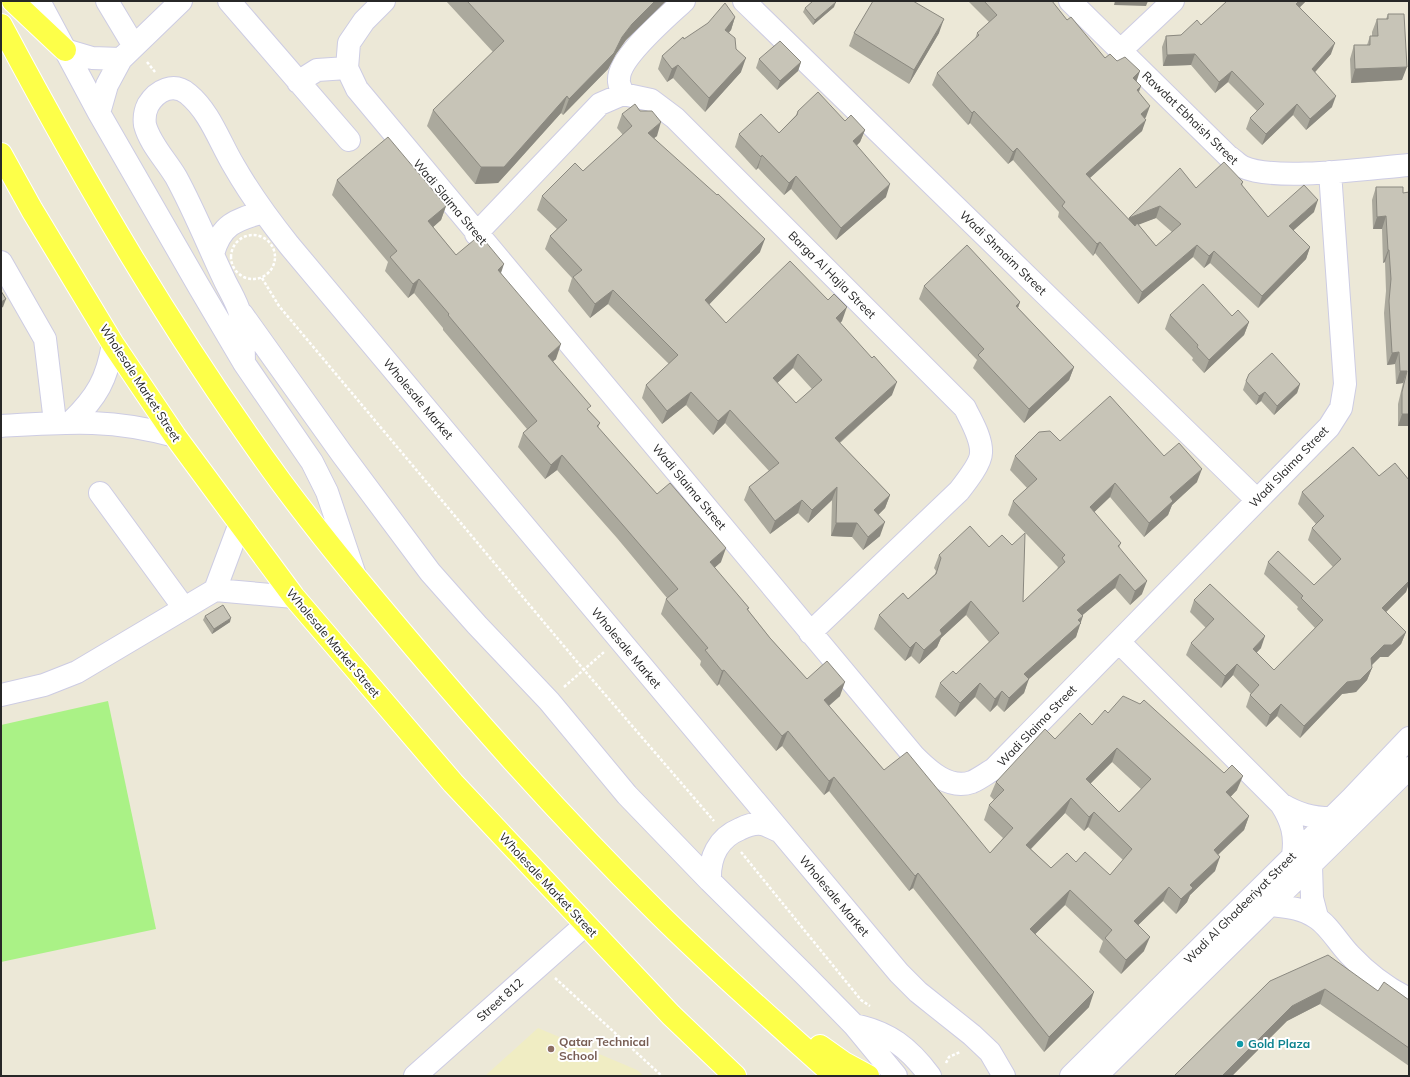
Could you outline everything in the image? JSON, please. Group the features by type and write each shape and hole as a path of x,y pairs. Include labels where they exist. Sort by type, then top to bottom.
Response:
{"main road":[{"path":"13,1 65,50"},
{"path":"1,25 105,213 169,317 282,482 356,579 466,708 567,818 656,911 835,1076"},
{"name":"Wholesale Market Street","path":"1,154 32,210 113,344 174,436 239,526 294,597 452,783 671,1016 734,1076"},
{"path":"776,1023 804,1036 844,1063 868,1076"}],"street":[{"path":"39,1 99,113 244,363 312,462 328,492 356,579"},
{"path":"107,1 128,53"},
{"path":"99,113 108,85 128,53 181,1"},
{"path":"229,1 349,140"},
{"name":"Wadi Slaima Street","path":"384,1 364,21 349,43 347,68 356,89 914,756 931,773 951,782 971,782 994,769 1329,427 1341,408 1345,384 1330,172"},
{"path":"476,234 600,104 623,94 618,80 621,68 634,50 684,1"},
{"name":"Rawdat Ebhaish Street","path":"1070,1 1242,167 1285,174 1330,172 1409,165"},
{"path":"1121,50 1173,1"},
{"name":"Wadi Shmaim Street","path":"748,3 1257,500"},
{"path":"65,50 92,58 128,53"},
{"path":"298,82 317,70 347,68"},
{"path":"168,88 152,98 144,115 145,125 151,140 167,162 180,184 237,306 342,454 430,572 477,625 549,700 627,795 710,881 854,1025 896,1076"},
{"name":"Wholesale Market","path":"168,88 178,89 188,94 197,103 263,212 289,245 899,972 918,992 972,1035 990,1052 1002,1074"},
{"name":"Barga Al Hajla Street","path":"623,94 651,100 674,118 965,408 976,433 981,454 972,474 959,491 810,633"},
{"path":"213,254 216,242 228,226 244,216 263,212"},
{"path":"1,262 44,339 63,422"},
{"path":"237,306 244,338 244,363"},
{"path":"63,422 88,406 101,388 109,367 113,344"},
{"path":"1,426 63,422 123,424 174,436"},
{"path":"288,427 320,441 342,454"},
{"path":"100,494 184,608"},
{"path":"215,590 239,526"},
{"path":"1,695 44,685 78,672 215,590 294,597"},
{"path":"1119,642 1281,804 1305,816 1331,818"},
{"name":"Wadi Al Ghadeeriyat Street","path":"1096,1076 1271,905 1331,818 1409,738"},
{"name":"Wadi Al Ghadeeriyat Street","path":"1070,1076 1302,861 1409,768"},
{"path":"1281,804 1293,828 1294,837 1317,917"},
{"path":"710,881 709,867 714,853 727,836 746,826 761,824 779,830"},
{"path":"1271,905 1302,910 1317,917 1350,955 1376,979 1388,988 1409,999"},
{"name":"Street 812","path":"423,1074 540,964 586,925"},
{"path":"854,1025 866,1028 900,1044 919,1061 938,1067"}],"path":[{"path":"128,53 168,88"},
{"path":"249,235 261,236 271,244 275,255 274,264 269,272 262,278 252,280 243,277 236,272 231,261 232,250 238,241 249,235"},
{"path":"262,278 279,306 584,670 727,836 862,1000 872,1008"},
{"path":"549,700 618,638"},
{"path":"540,964 662,1076"}],"shaded area":[{"name":"Qatar Technical School","path":"538,1028 637,1070 644,1076 485,1076"}],"green space":[{"path":"108,701 156,929 1,962 1,725"}],"building":[{"path":"467,1 655,1 632,24 622,37 614,53 569,99 567,96 504,167 481,167 433,110 504,41"},
{"path":"813,1 836,2 815,20 805,8"},
{"path":"873,1 913,1 944,19 914,70 854,33"},
{"path":"984,1 1052,1 1067,20 1071,17 1105,58 1110,54 1117,61 1125,57 1140,71 1133,78 1141,86 1137,90 1150,106 1141,114 1146,120 1086,174 1135,226 1137,223 1156,246 1181,224 1160,206 1129,218 1180,168 1196,188 1224,162 1243,182 1241,184 1268,217 1304,185 1318,200 1289,226 1310,247 1262,296 1214,251 1209,256 1197,245 1142,292 1100,242 1097,244 1062,206 1065,202 1017,148 1013,152 974,111 972,113 937,73 979,35 977,33 997,15"},
{"path":"1227,1 1299,1 1296,4 1335,43 1312,69 1336,96 1310,119 1297,104 1266,134 1250,118 1264,104 1232,71 1219,82 1195,54 1167,55 1166,36 1181,35 1197,20 1201,25"},
{"path":"725,3 735,17 725,30 735,38 736,49 746,58 709,98 678,65 672,69 662,56 683,37 684,39 708,23"},
{"path":"1388,14 1404,14 1407,67 1355,69 1354,45 1370,45 1370,36 1378,36 1377,19 1388,19"},
{"path":"780,41 801,62 780,81 759,59"},
{"path":"818,92 845,121 851,115 865,130 853,141 890,184 841,228 796,176 789,183 739,134 761,114 779,133 797,115 798,111"},
{"path":"635,104 640,111 652,111 661,122 648,133 717,195 718,194 765,239 705,300 726,323 790,261 828,300 834,294 847,307 836,318 872,358 874,356 897,382 835,438 890,495 874,510 885,522 868,537 857,523 836,523 837,487 812,510 802,500 775,521 749,487 779,463 730,410 718,421 691,392 667,411 646,385 678,355 613,290 595,304 573,277 582,270 550,236 567,220 542,196 575,163 583,171 632,126 622,114","holes":["798,354 822,380 796,403 773,378"]},
{"path":"388,137 446,206 428,221 456,255 480,235 504,264 498,270 561,344 548,356 591,406 587,409 600,423 597,426 657,494 670,483 726,548 710,562 749,608 747,609 770,638 807,679 827,661 845,682 824,700 884,770 907,752 990,853 1013,828 989,805 1004,790 996,782 1045,729 1055,739 1080,713 1092,725 1105,710 1108,713 1123,696 1140,704 1144,700 1224,773 1232,765 1243,776 1226,792 1249,816 1214,850 1220,857 1190,885 1193,888 1181,899 1169,887 1134,921 1150,937 1126,960 1105,938 1112,930 1070,890 1030,929 1094,992 1049,1037 918,873 915,876 834,777 829,781 788,731 782,736 724,670 722,671 705,650 708,648 666,599 678,589 562,455 551,465 523,433 537,421 419,279 413,284 390,257 397,251 337,180","holes":["1117,748 1151,779 1119,812 1086,779","1071,798 1089,817 1094,812 1132,849 1110,875 1085,852 1076,862 1067,853 1051,868 1026,845"]},
{"path":"1376,187 1403,187 1403,193 1409,192 1409,414 1402,414 1402,392 1407,371 1400,371 1399,352 1392,353 1389,301 1391,279 1386,216 1377,217"},
{"path":"967,245 1020,302 1016,306 1074,367 1029,409 978,355 984,349 924,286"},
{"path":"1203,284 1232,316 1238,310 1249,322 1209,360 1197,347 1198,345 1170,315"},
{"path":"1,291 6,299 1,302"},
{"path":"1272,353 1300,384 1277,406 1265,392 1259,396 1246,381 1249,374"},
{"path":"1110,396 1164,456 1179,443 1202,469 1170,497 1173,501 1149,523 1115,483 1090,507 1121,543 1118,546 1147,581 1135,591 1120,574 1077,610 1083,616 1078,620 1081,623 1024,674 1029,679 1009,698 1002,691 995,699 980,683 960,703 940,683 953,671 956,674 999,633 971,601 940,630 942,634 924,650 916,642 910,648 879,615 903,593 908,599 936,574 941,558 939,555 970,526 989,547 1002,535 1012,545 1025,533 1023,602 1065,562 1062,558 1065,555 1013,501 1037,479 1015,456 1039,432 1050,431 1060,441"},
{"path":"1353,447 1379,476 1395,463 1409,480 1409,581 1382,608 1406,632 1392,645 1384,645 1371,658 1372,668 1360,680 1347,682 1304,726 1281,704 1270,715 1250,695 1259,685 1237,664 1225,676 1191,643 1214,619 1194,600 1210,584 1265,636 1253,649 1274,670 1323,620 1301,598 1303,596 1268,562 1278,551 1314,585 1341,559 1312,528 1324,516 1302,492"},
{"path":"223,605 231,618 214,629 205,616"},
{"name":"Gold Plaza","path":"1328,955 1378,991 1384,982 1409,1000 1409,1048 1325,989 1292,1006 1222,1076 1174,1076 1270,981"}],"place":[{"name":"Gold Plaza","path":"1240,1044"},
{"name":"Qatar Technical School","path":"551,1049"}]}
